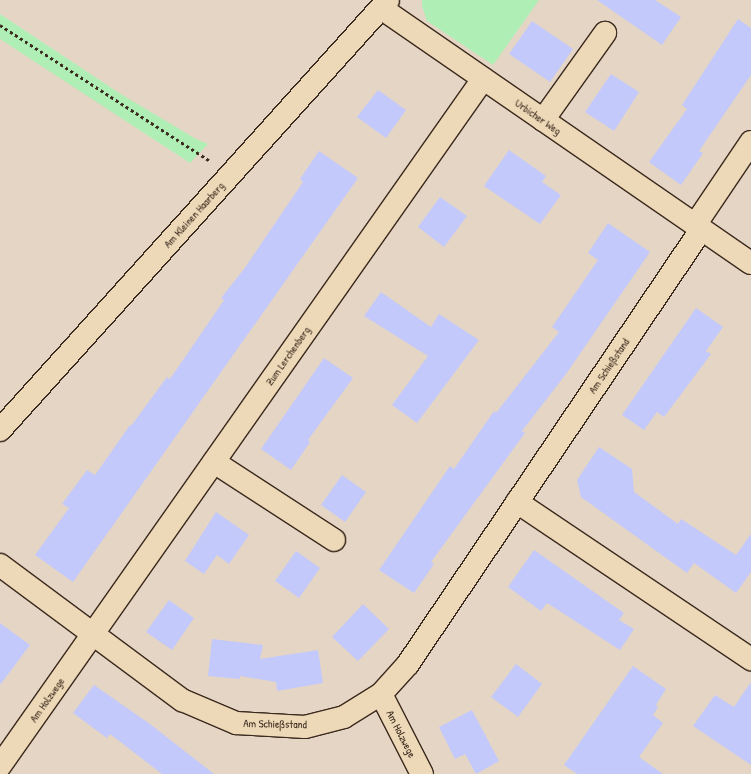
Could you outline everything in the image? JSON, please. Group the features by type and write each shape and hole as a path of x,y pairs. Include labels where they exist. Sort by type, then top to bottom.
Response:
{"street":[{"name":"Urbicher Weg","path":"384,4 482,79 751,263"},
{"name":"Am Kleinen Haarberg","path":"0,430 384,4"},
{"path":"543,120 605,33"},
{"name":"Zum Lerchenberg","path":"93,634 482,79"},
{"path":"698,228 751,142"},
{"name":"Am Schießstand","path":"0,565 182,700 236,723 305,727 344,717 381,694 408,664 698,228"},
{"path":"214,462 334,540"},
{"path":"517,502 751,659"},
{"name":"Am Holzwege","path":"0,766 93,634"},
{"name":"Am Holzwege","path":"381,694 422,774"}],"path":[{"path":"0,25 232,174"}],"green space":[{"path":"422,0 539,0 493,65 427,21 422,6"},
{"path":"0,14 119,93 196,139 208,144 190,163 0,39"}],"building":[{"path":"597,0 655,0 681,17 662,45"},
{"path":"738,19 751,28 751,75 699,151 703,153 681,185 649,162 687,109 682,105"},
{"path":"532,21 573,49 550,82 509,54"},
{"path":"611,74 639,92 614,131 585,112"},
{"path":"378,90 406,110 386,138 357,117"},
{"path":"509,150 546,176 542,182 561,195 540,224 484,186"},
{"path":"319,151 358,178 73,582 35,555 69,508 62,504 87,470 95,475 130,425 131,426 167,377 170,379 224,300 221,298 244,269 303,182 300,179"},
{"path":"440,197 467,216 444,247 418,227"},
{"path":"608,223 650,252 566,374 522,431 525,433 431,562 434,564 414,593 379,570 450,466 454,469 494,411 496,413 559,332 552,327 598,260 588,253"},
{"path":"381,292 431,327 439,314 479,340 417,423 392,405 428,356 364,316"},
{"path":"696,308 723,327 706,351 711,354 664,417 657,412 644,430 622,415"},
{"path":"324,358 353,378 308,440 310,442 291,470 261,449"},
{"path":"599,447 632,469 634,492 678,524 681,519 736,555 751,534 751,572 736,593 694,563 687,573 581,497 577,480"},
{"path":"342,475 366,492 345,522 321,505"},
{"path":"216,512 249,535 229,564 217,555 204,574 185,561"},
{"path":"534,550 624,613 619,620 634,629 620,650 547,603 541,611 508,587"},
{"path":"296,551 320,568 299,598 275,581"},
{"path":"169,600 194,618 172,650 146,632"},
{"path":"363,604 389,629 358,661 332,637"},
{"path":"0,623 30,645 0,685"},
{"path":"212,639 263,645 260,659 318,650 323,683 277,691 276,682 240,676 240,679 208,676"},
{"path":"516,664 542,684 518,717 491,697"},
{"path":"633,666 666,689 656,705 658,707 653,715 663,723 639,757 663,774 577,774 564,765"},
{"path":"751,682 751,765 693,726 715,695 734,707"},
{"path":"94,685 150,724 214,774 162,774 110,734 107,738 73,713"},
{"path":"472,710 499,761 476,774 465,754 455,759 439,727"}]}
